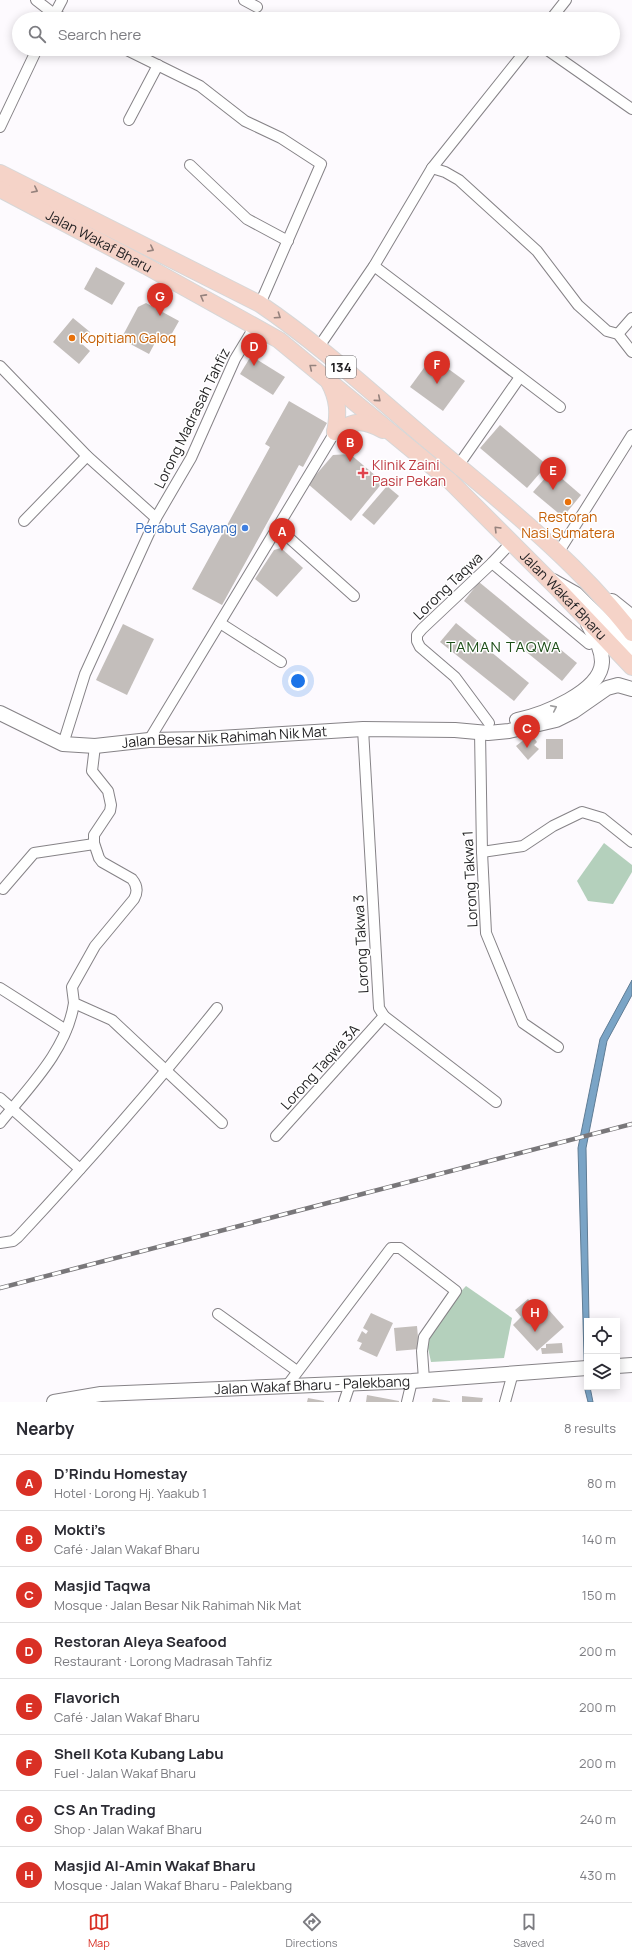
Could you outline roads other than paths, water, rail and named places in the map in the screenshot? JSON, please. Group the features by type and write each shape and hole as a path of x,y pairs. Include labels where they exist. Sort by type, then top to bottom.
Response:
{"main road":[{"name":"Jalan Wakaf Bharu","path":"0,173 260,304 290,325 458,466 558,553 632,633"},
{"name":"Jalan Wakaf Bharu","path":"0,189 279,340 399,437 450,481 583,615 632,667"},
{"path":"328,380 338,405 338,419 335,432"},
{"path":"335,432 350,423 360,422 370,424 399,437"}],"street":[{"path":"36,0 49,12"},
{"path":"55,12 62,0"},
{"path":"244,0 257,7"},
{"path":"556,12 566,0"},
{"path":"0,127 34,56"},
{"path":"140,56 200,86 245,121 281,138 321,164 260,304"},
{"path":"318,348 374,266 432,168 521,56"},
{"path":"556,56 632,109"},
{"path":"129,120 158,65"},
{"path":"190,165 247,219 288,241"},
{"path":"432,168 445,172 459,180 537,251 578,305 602,327 618,334 632,352"},
{"path":"374,266 560,406"},
{"path":"618,334 632,318"},
{"name":"Lorong Madrasah Tahfiz","path":"62,744 85,674 156,518 191,458 235,359 255,326"},
{"path":"0,366 87,456 156,518"},
{"path":"458,466 520,377"},
{"path":"149,740 335,432"},
{"path":"558,553 632,435"},
{"path":"24,521 87,456"},
{"path":"278,528 354,596"},
{"name":"Lorong Taqwa","path":"485,728 455,677 420,647 416,641 422,629 511,543"},
{"path":"492,563 589,644"},
{"name":"Jalan Wakaf Bharu","path":"579,574 632,617"},
{"path":"544,576 576,594 632,650"},
{"name":"Jalan Besar Nik Rahimah Nik Mat","path":"0,713 62,744 95,746 149,740 203,739 363,729 455,730 485,728 528,718 549,711 567,702 596,678 600,670 601,653 583,615"},
{"path":"220,624 281,662"},
{"name":"Jalan Besar Nik Rahimah Nik Mat","path":"485,728 509,731 556,720 574,711 607,688 618,685 632,688"},
{"name":"Lorong Takwa 1","path":"485,728 482,852 486,933 523,1023 558,1047"},
{"name":"Lorong Takwa 3","path":"363,729 378,1004 384,1016"},
{"path":"0,1123 52,1058 73,1015 74,1003 72,987 95,946 134,899 137,892 135,883 132,879 102,862 94,844 94,835 111,805 108,791 92,771 95,746"},
{"path":"482,852 524,846 553,826 582,812 602,818 632,842"},
{"path":"3,889 34,853 94,844"},
{"path":"0,988 66,1030"},
{"path":"74,1003 112,1020 222,1123"},
{"path":"0,1243 13,1241 18,1237 166,1071 217,1008"},
{"path":"384,1016 496,1102"},
{"name":"Lorong Taqwa 3A","path":"276,1136 384,1016"},
{"path":"0,1098 12,1107 80,1169"},
{"path":"286,1387 391,1248 400,1248 456,1291 424,1337 418,1380 407,1402"},
{"path":"218,1314 297,1371"},
{"path":"620,1366 632,1365"},
{"name":"Jalan Wakaf Bharu - Palekbang","path":"54,1402 75,1400 101,1394 350,1384 584,1368"},
{"path":"505,1402 513,1373"},
{"path":"344,1402 350,1384"}],"water":[{"path":"632,980 632,995 607,1041 586,1148 589,1318 584,1318 584,1355 578,1148 600,1039"},
{"path":"585,1390 591,1390 593,1402 588,1402"}],"railway":[{"path":"0,1288 632,1124"}],"place":[{"name":"CS An Trading","path":"160,316"},
{"name":"Kopitiam Galoq","path":"72,338"},
{"name":"Restoran Aleya Seafood","path":"254,366"},
{"name":"Shell Kota Kubang Labu","path":"437,384"},
{"name":"Mokti’s","path":"350,462"},
{"name":"Klinik Zaini Pasir Pekan","path":"363,473"},
{"name":"Flavorich","path":"553,490"},
{"name":"Restoran Nasi Sumatera","path":"568,502"},
{"name":"Perabut Sayang","path":"245,528"},
{"name":"D’Rindu Homestay","path":"282,551"},
{"name":"Masjid Taqwa","path":"527,748"},
{"name":"Masjid Al-Amin Wakaf Bharu","path":"535,1332"}],"district":[{"name":"TAMAN TAQWA","path":"504,647"}]}
